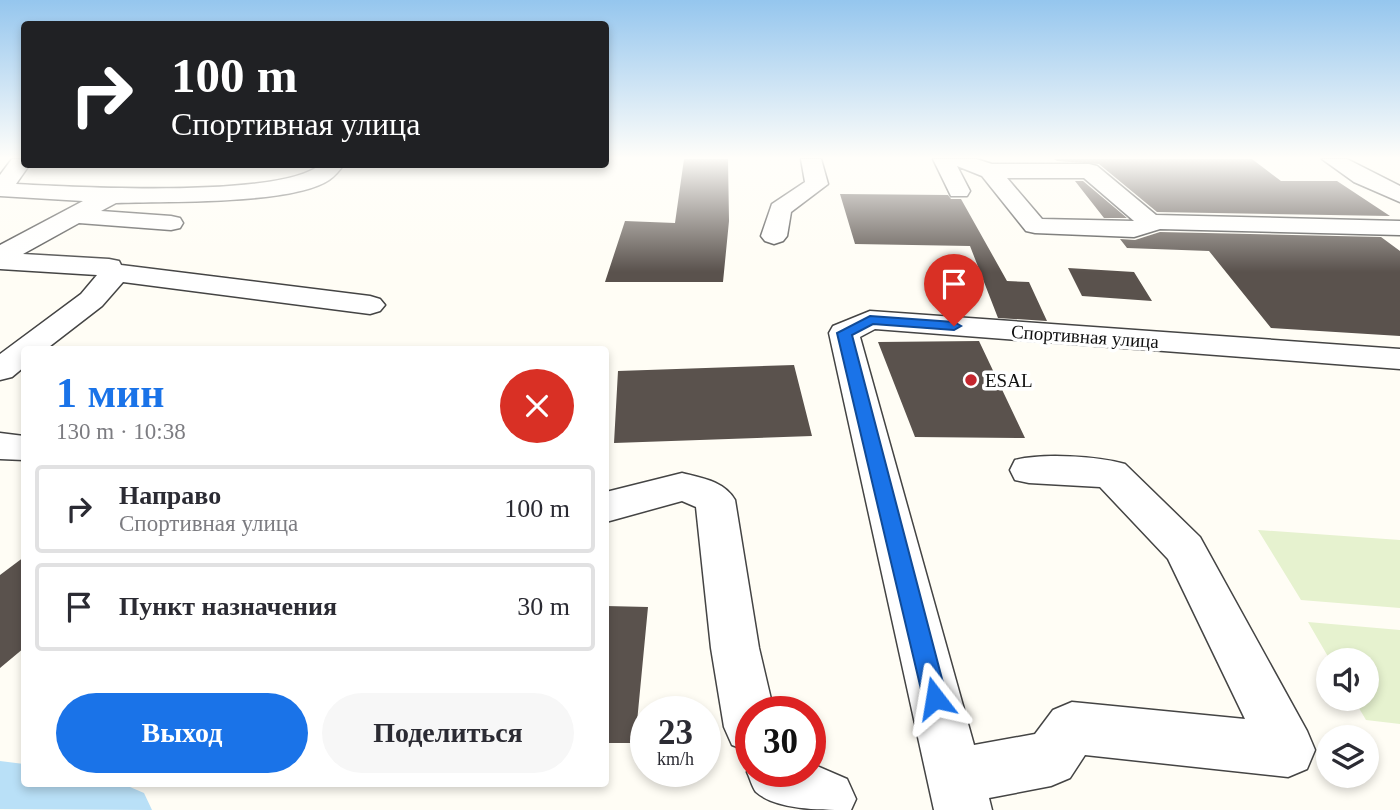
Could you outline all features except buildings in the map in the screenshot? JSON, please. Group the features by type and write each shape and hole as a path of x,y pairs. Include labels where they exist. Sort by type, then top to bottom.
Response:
{"street":[{"path":"0,258 110,197"},
{"path":"774,236 780,209 798,197"},
{"path":"1011,197 1035,226 1134,229 1152,224 1400,228"},
{"path":"1120,197 1152,224"},
{"path":"75,216 171,223"},
{"path":"0,258 109,267 111,272 109,281 91,298 30,346"},
{"path":"111,272 370,305"},
{"name":"Спортивная улица","path":"959,793 844,333 870,320 1400,359"},
{"path":"0,370 21,353"},
{"path":"0,446 21,448"},
{"path":"959,793 1051,759 1072,728 1288,750 1185,549 1111,474 1029,470"},
{"path":"609,506 682,487 701,492 715,500 745,696"},
{"path":"800,787 827,799"}],"green space":[{"path":"1258,530 1400,540 1400,608 1301,600"},
{"path":"1308,622 1400,630 1400,724 1366,720 1361,711 1379,711 1379,648 1323,648"}],"waterway":[{"path":"0,785 94,797 127,810"}],"place":[{"name":"ESAL","path":"971,380"}],"route":[{"path":"935,698 844,333 870,320 954,326"}]}
